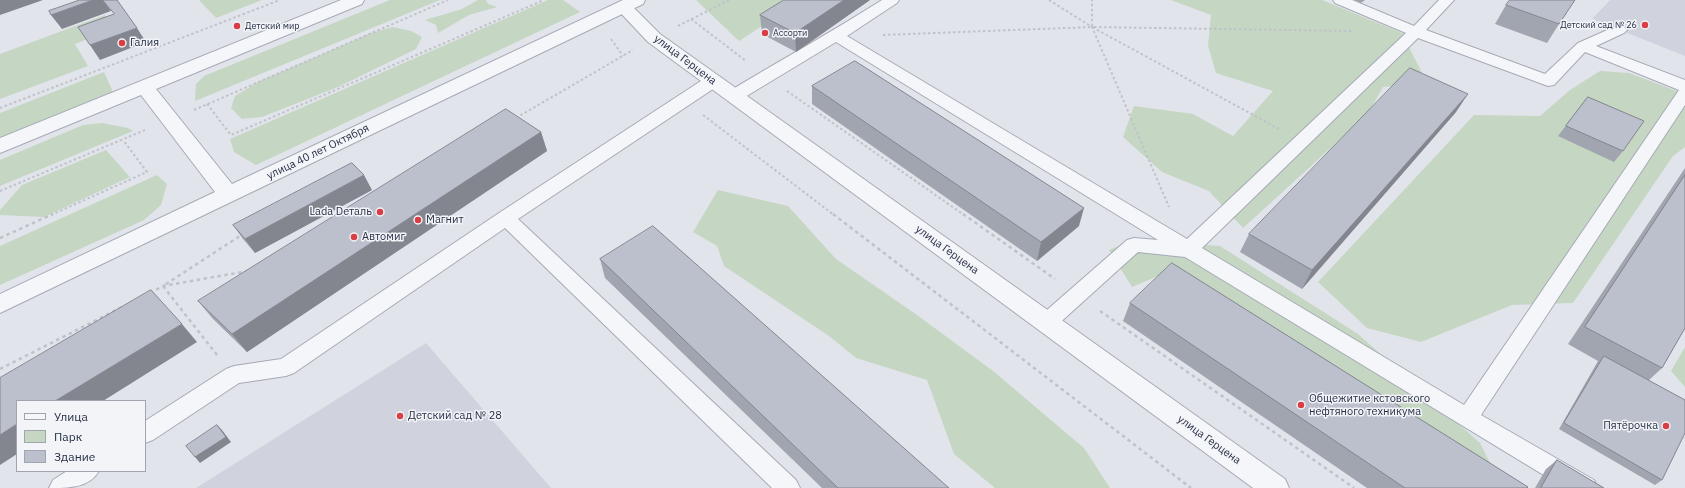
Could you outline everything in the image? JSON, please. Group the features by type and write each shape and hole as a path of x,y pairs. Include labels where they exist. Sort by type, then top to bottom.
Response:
{"street":[{"path":"0,146 356,0"},
{"name":"улица Герцена","path":"625,2 654,38 1275,488"},
{"name":"улица 40 лет Октября","path":"0,304 229,195 625,2"},
{"path":"145,87 229,195"}],"lane":[{"path":"734,96 836,36 892,0"},
{"path":"1340,0 1416,32 1548,81 1583,46 1619,30"},
{"path":"1047,322 1134,245 1188,250 1416,32 1447,0"},
{"path":"836,36 1188,250 1586,488"},
{"path":"1583,46 1685,86"},
{"path":"146,432 234,375 286,367 506,218 713,81"},
{"path":"1467,418 1685,93"},
{"path":"506,218 788,488"},
{"path":"60,488 85,472"}],"path":[{"path":"0,108 280,0"},
{"path":"0,191 208,104 448,0"},
{"path":"208,104 231,135 544,0"},
{"path":"514,119 654,38 729,0"},
{"path":"1049,0 1092,27 1302,141"},
{"path":"1092,0 1092,27 1188,250"},
{"path":"691,19 766,76 1354,488"},
{"path":"836,36 1092,27 1353,31"},
{"path":"684,100 1191,488"},
{"path":"0,238 147,172 123,140"},
{"path":"149,294 243,234"},
{"path":"163,286 254,270"},
{"path":"163,286 234,375"},
{"path":"0,369 128,304"}],"shaded area":[{"name":"Детский сад № 26","path":"1610,0 1685,0 1685,56 1592,19"},
{"name":"Детский сад № 28","path":"426,343 551,488 196,488"}],"green space":[{"path":"199,0 262,0 216,18"},
{"path":"390,0 440,0 195,101 196,84 204,76"},
{"path":"478,0 486,0 488,4 497,7 469,15 438,33 436,25 425,20 462,9"},
{"path":"548,0 563,0 580,12 256,165 234,152 230,139"},
{"path":"696,0 802,0 739,41"},
{"path":"1171,0 1322,0 1402,33 1427,83 1383,87 1367,115 1243,228 1209,191 1162,172 1123,137 1134,106 1193,114 1233,136 1273,91 1216,73 1208,46 1211,15"},
{"path":"105,15 116,28 75,44 88,66 0,99 0,54"},
{"path":"393,27 411,31 422,37 416,49 338,87 262,117 242,119 231,108 235,96 258,82 371,33"},
{"path":"1600,71 1629,73 1685,94 1685,147 1673,156 1573,303 1512,305 1421,342 1367,328 1318,282 1474,115 1540,116 1570,90"},
{"path":"104,72 113,92 0,138 0,113"},
{"path":"102,123 128,128 133,131 0,186 0,160 83,125"},
{"path":"106,150 130,177 44,217 0,215 0,210 22,185"},
{"path":"157,175 167,184 161,205 144,220 0,285 0,246"},
{"path":"718,190 788,206 836,259 917,315 993,371 1084,448 1110,488 995,488 954,454 927,380 856,358 829,336 724,266 717,246 693,232"},
{"path":"1134,240 1220,246 1358,334 1480,443 1496,475 1158,276 1132,287 1109,250"},
{"path":"1685,347 1685,387 1671,371"}],"building":[{"path":"80,0 93,0 51,15 49,11"},
{"path":"103,0 117,0 137,28 90,45 78,27 114,14"},
{"path":"784,0 844,0 795,33 760,15"},
{"path":"1510,0 1575,0 1559,24 1506,5"},
{"path":"855,61 1084,208 1041,242 812,86"},
{"path":"1410,68 1468,94 1312,270 1249,234"},
{"path":"1588,97 1644,121 1623,151 1566,126"},
{"path":"506,109 541,132 232,334 198,301"},
{"path":"352,163 364,175 245,239 233,225"},
{"path":"1685,175 1685,328 1662,368 1585,327"},
{"path":"653,226 949,488 838,488 600,259"},
{"name":"Общежитие кстовского нефтяного техникума","path":"1172,263 1528,487 1405,488 1130,303"},
{"path":"151,290 182,324 57,400 16,400 16,425 0,435 0,378"},
{"path":"1604,356 1685,400 1685,433 1662,480 1564,423"},
{"path":"217,425 226,437 195,457 186,446"},
{"path":"1557,460 1604,488 1541,488"}],"place":[{"name":"Детский сад № 26","path":"1645,25"},
{"name":"Детский мир","path":"237,26"},
{"name":"Ассорти","path":"765,33"},
{"name":"Галия","path":"122,43"},
{"name":"Lada Dеталь","path":"380,212"},
{"name":"Магнит","path":"418,220"},
{"name":"Автомиг","path":"354,237"},
{"name":"Общежитие кстовского нефтяного техникума","path":"1301,405"},
{"name":"Детский сад № 28","path":"400,416"},
{"name":"Пятёрочка","path":"1666,426"}]}
